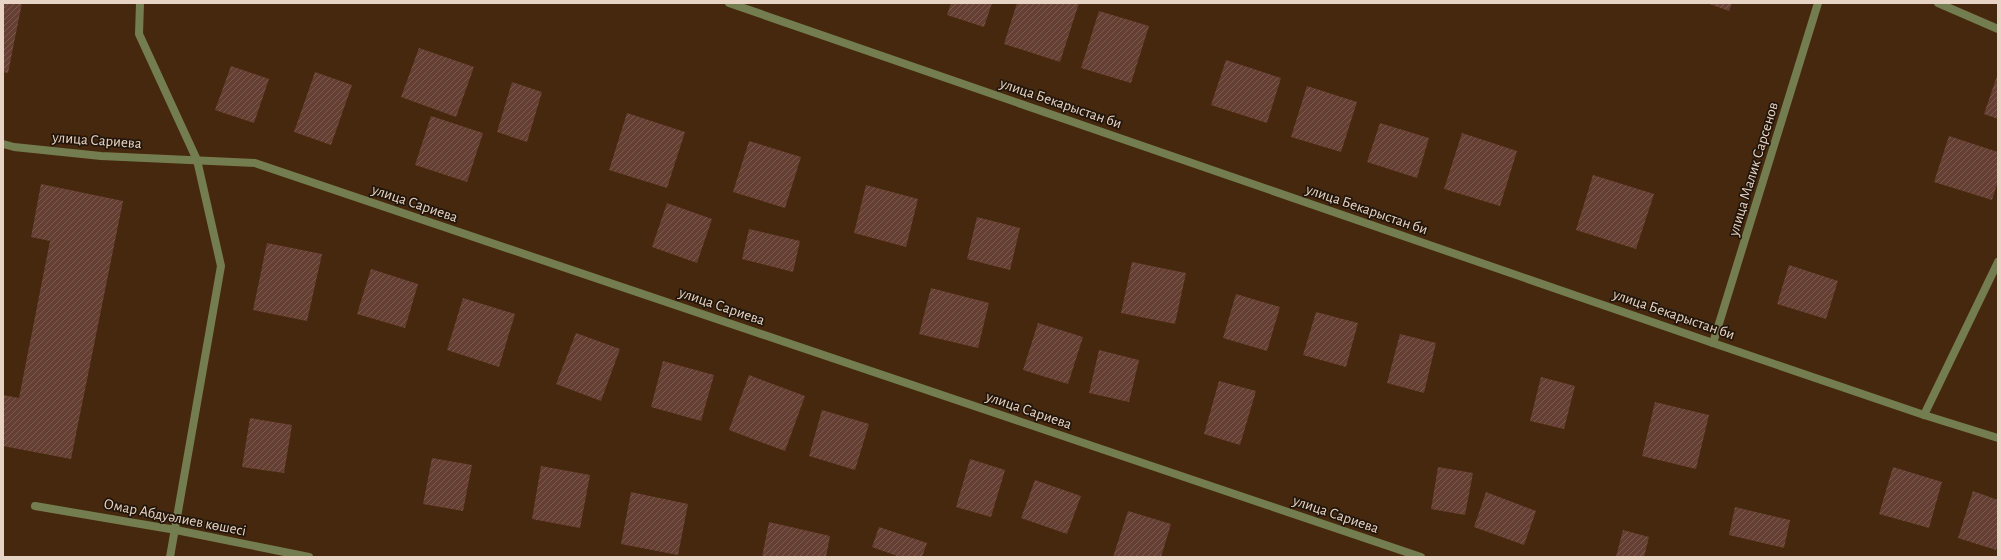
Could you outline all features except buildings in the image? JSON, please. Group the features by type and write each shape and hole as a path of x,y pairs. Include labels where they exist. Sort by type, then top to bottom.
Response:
{"street":[{"path":"140,3 139,34 197,160 221,266 176,530 170,557"},
{"name":"улица Бекарыстан би","path":"729,3 1713,343 1924,415 1998,438"},
{"name":"улица Малик Сарсенов","path":"1713,343 1818,3"},
{"path":"1938,3 1998,29"},
{"name":"улица Сариева","path":"3,144 14,147 101,156 256,164 1420,557"},
{"path":"1924,415 1998,262"},
{"name":"Омар Абдуәлиев көшесі","path":"36,506 176,530 309,557"}]}
